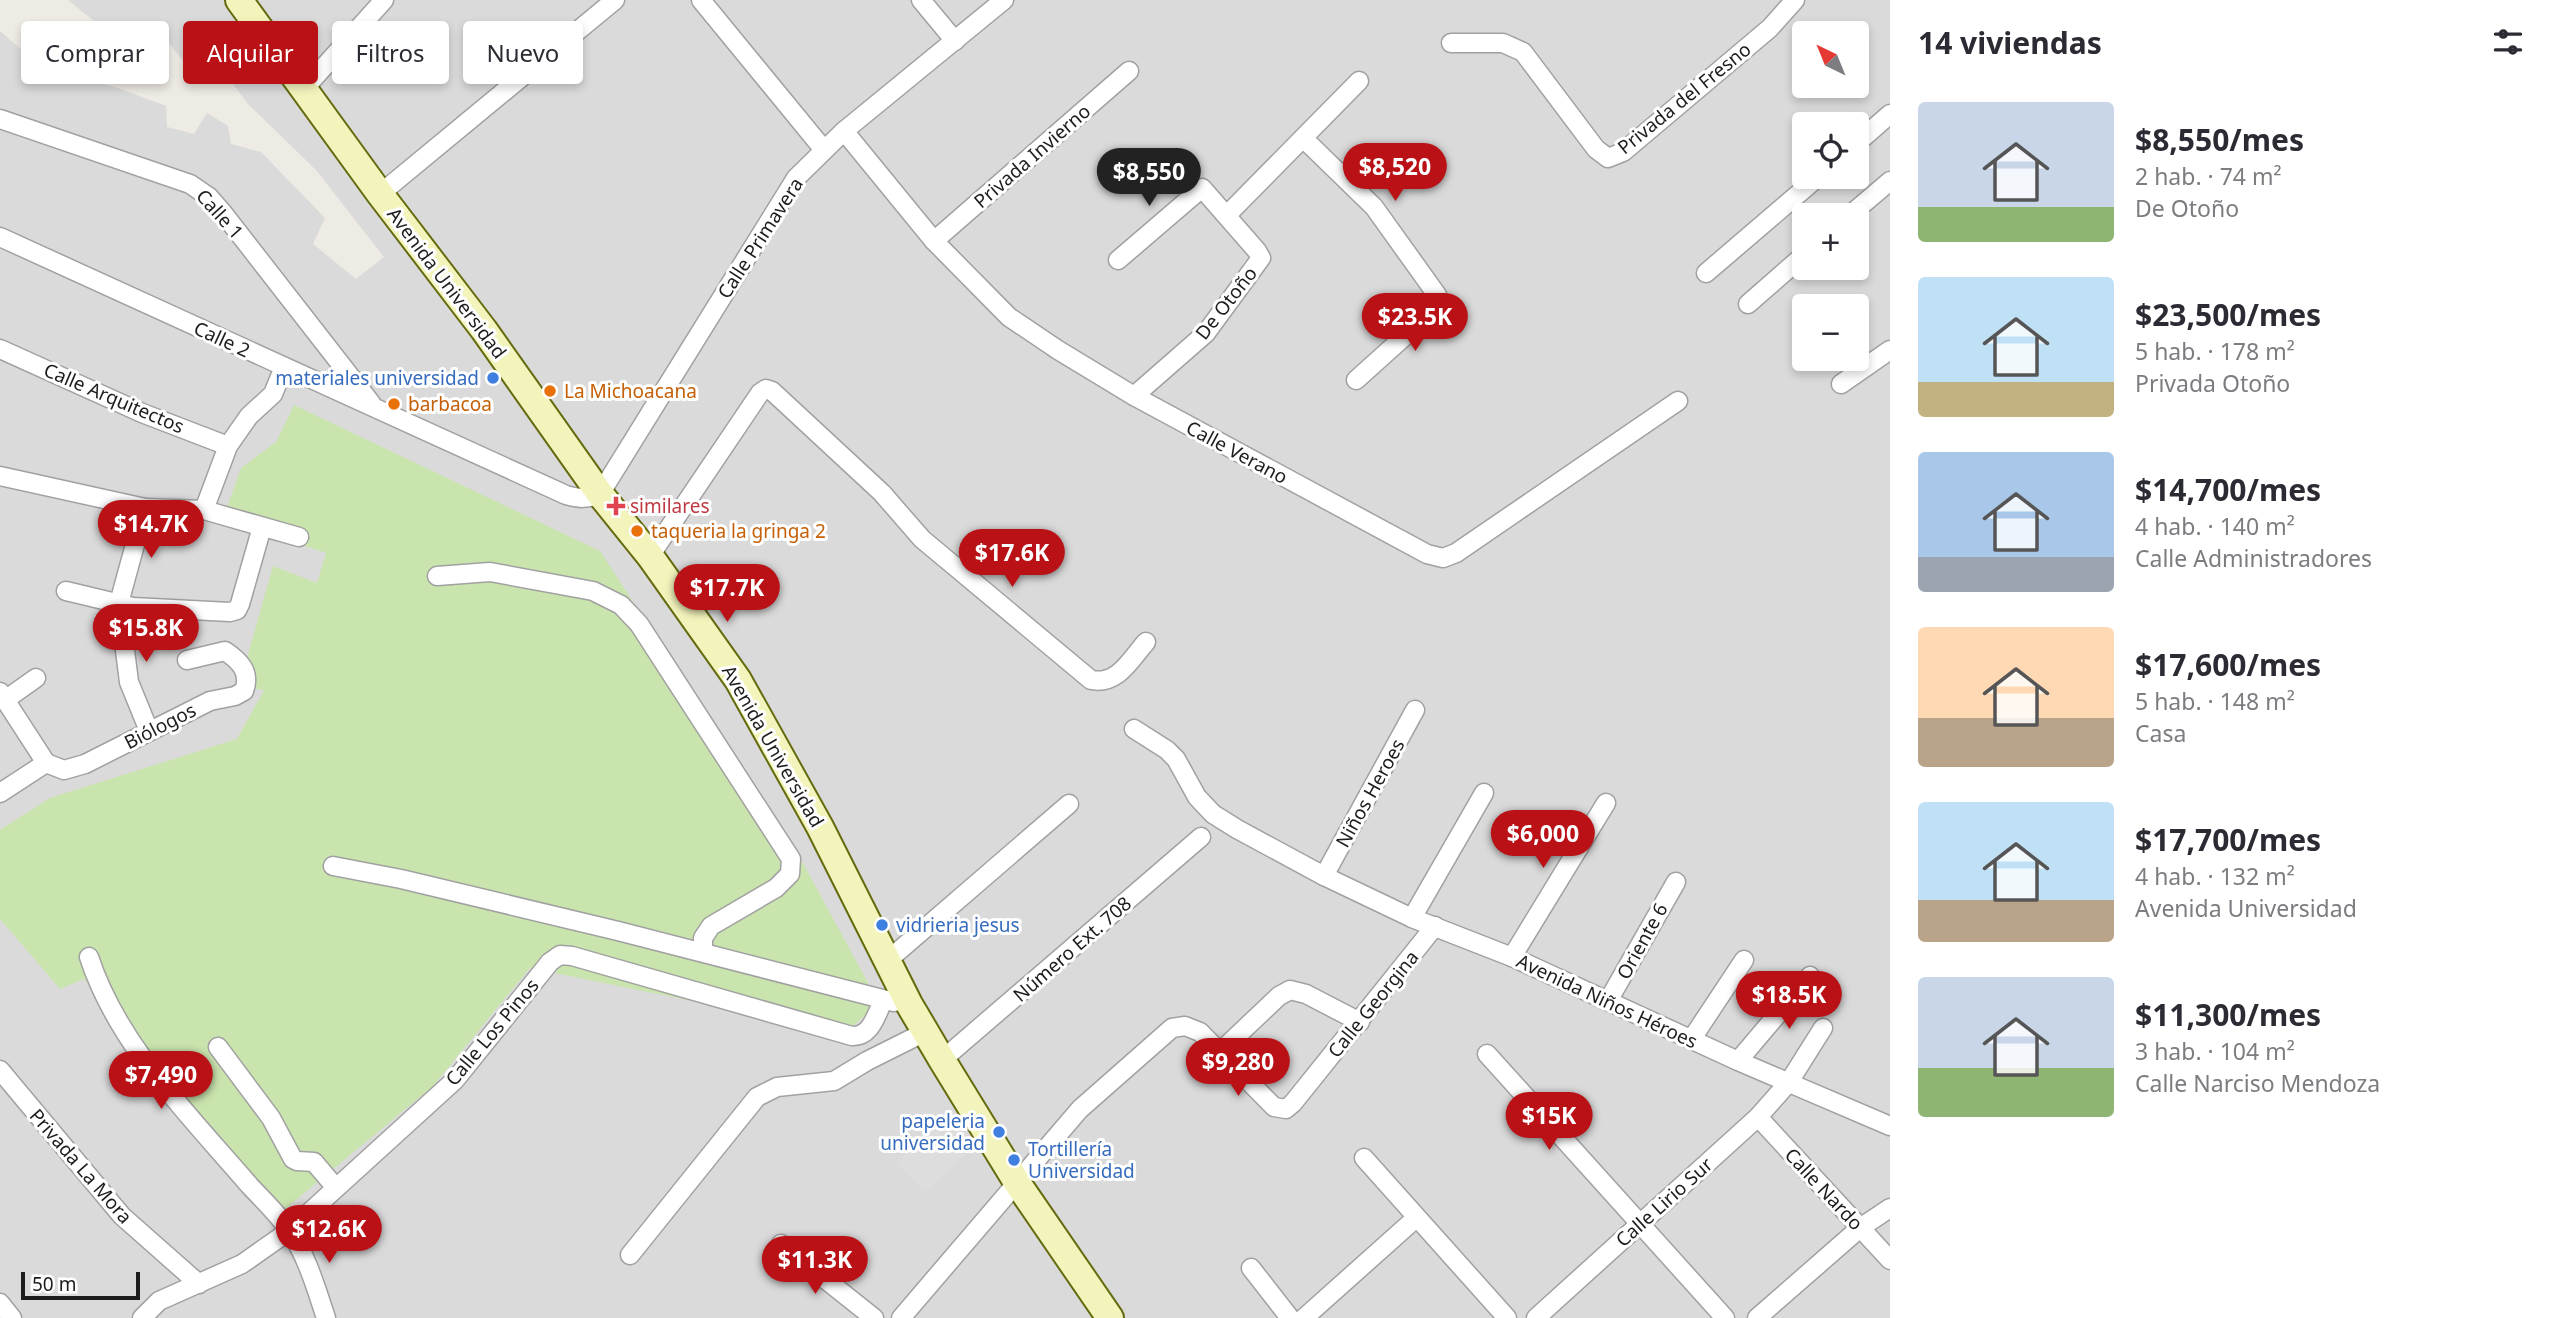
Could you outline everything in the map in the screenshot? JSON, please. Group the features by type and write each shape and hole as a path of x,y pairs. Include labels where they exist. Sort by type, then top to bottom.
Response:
{"street":[{"path":"304,89 384,0"},
{"path":"380,194 615,0"},
{"path":"701,0 824,150"},
{"path":"921,0 955,41"},
{"name":"Calle Primavera","path":"600,494 796,178 844,131 1004,0"},
{"name":"Avenida Universidad","path":"243,2 380,194 484,330 600,494 650,556 738,680 820,827 925,1032 1018,1184 1110,1318"},
{"name":"Privada del Fresno","path":"1451,44 1503,43 1522,52 1596,149 1608,159 1623,152 1770,28 1790,2"},
{"name":"Privada Invierno","path":"934,241 1129,71"},
{"path":"1118,260 1202,188 1227,215 1359,81"},
{"path":"1869,132 1890,114"},
{"name":"Calle 1","path":"0,119 165,174 200,190 223,213 372,405"},
{"name":"Calle Verano","path":"844,131 934,241 1009,317 1134,396 1427,554 1443,558 1456,553 1678,401"},
{"path":"1303,138 1374,207 1437,295 1439,302 1436,308 1356,380"},
{"path":"1864,203 1890,181"},
{"path":"1706,273 1804,189"},
{"name":"De Otoño","path":"1134,396 1206,333 1261,258 1227,215"},
{"name":"Calle 2","path":"0,237 566,495 577,498 600,494"},
{"path":"1748,304 1792,266"},
{"name":"Calle Arquitectos","path":"0,349 142,413 228,446"},
{"path":"1840,384 1890,350"},
{"path":"204,510 228,446 249,416 273,394 284,367"},
{"path":"650,556 760,393 766,389 772,391 882,493 922,539 1091,680 1102,682 1116,677 1146,642"},
{"path":"0,476 145,508 204,510 299,537"},
{"path":"145,508 119,603 129,681 149,731"},
{"path":"66,591 133,607 230,612 237,610 262,527"},
{"path":"437,576 490,572 593,591 621,604 639,624 791,859 790,874 776,888 710,926 703,938 703,952"},
{"name":"Biólogos","path":"46,763 64,769 85,764 210,701 235,696 244,691 248,681 242,663 225,651 187,660"},
{"path":"0,793 46,763 3,696 36,678"},
{"name":"Niños Heroes","path":"1324,876 1415,710"},
{"name":"Avenida Niños Héroes","path":"1134,729 1176,759 1197,797 1213,814 1324,876 1412,918 1512,957 1738,1061 1888,1123"},
{"path":"1412,918 1484,793"},
{"path":"1512,957 1606,803"},
{"path":"887,961 1069,804"},
{"name":"Número Ext. 708","path":"942,1060 1201,837"},
{"path":"333,866 401,879 703,952 883,1001 909,1004"},
{"name":"Oriente 6","path":"1608,1001 1676,881"},
{"name":"Calle Georgina","path":"1221,1051 1266,1100 1281,1110 1293,1103 1435,926"},
{"name":"Calle Los Pinos","path":"142,1318 159,1301 243,1264 289,1231 455,1080 550,962 560,955 572,956 852,1036 859,1036 869,1030 883,1001"},
{"path":"89,957 98,983 130,1039 170,1093 289,1231 310,1269 326,1318"},
{"path":"1691,1040 1744,960"},
{"path":"1738,1061 1810,976"},
{"path":"901,1318 1080,1109 1172,1028 1192,1027 1221,1051 1279,996 1290,990 1306,995 1360,1022"},
{"name":"Calle Lirio Sur","path":"1536,1318 1758,1117 1789,1082 1823,1028"},
{"path":"630,1255 757,1097 776,1087 834,1081 925,1032"},
{"path":"218,1047 271,1118 293,1159 314,1161 336,1188"},
{"path":"1487,1054 1725,1318"},
{"name":"Privada La Mora","path":"0,1070 121,1216 199,1284"},
{"name":"Calle Nardo","path":"1758,1117 1890,1260"},
{"path":"1364,1158 1507,1318"},
{"path":"1757,1318 1860,1228 1890,1208"},
{"path":"1304,1318 1416,1217"},
{"path":"781,1244 874,1318"},
{"path":"1251,1268 1290,1318"},
{"path":"0,1303 12,1318"}],"shaded area":[{"path":"68,0 1890,0 1890,1318 0,1318 0,31 21,49 21,84 104,84 115,87 166,106 167,127 194,134 207,113 228,126 231,144 261,152 325,218 313,244 356,279 384,257 316,170 248,104 233,84 318,84 318,21 183,21 183,61 169,43 169,21 94,21"},
{"path":"934,1126 945,1137 952,1130 971,1149 925,1193 896,1163"}],"green space":[{"path":"294,405 600,551 804,865 879,1003 846,1032 530,968 433,1086 284,1210 84,979 60,989 0,919 0,830 50,798 237,739 264,690 239,686 273,566 317,583 326,553 223,519 241,468 276,442"}],"place":[{"name":"materiales universidad","path":"493,378"},
{"name":"La Michoacana","path":"550,391"},
{"name":"barbacoa","path":"394,404"},
{"name":"similares","path":"616,506"},
{"name":"taqueria la gringa 2","path":"637,531"},
{"name":"vidrieria jesus","path":"882,925"},
{"name":"papeleria universidad","path":"999,1132"},
{"name":"Tortillería Universidad","path":"1014,1160"}]}
